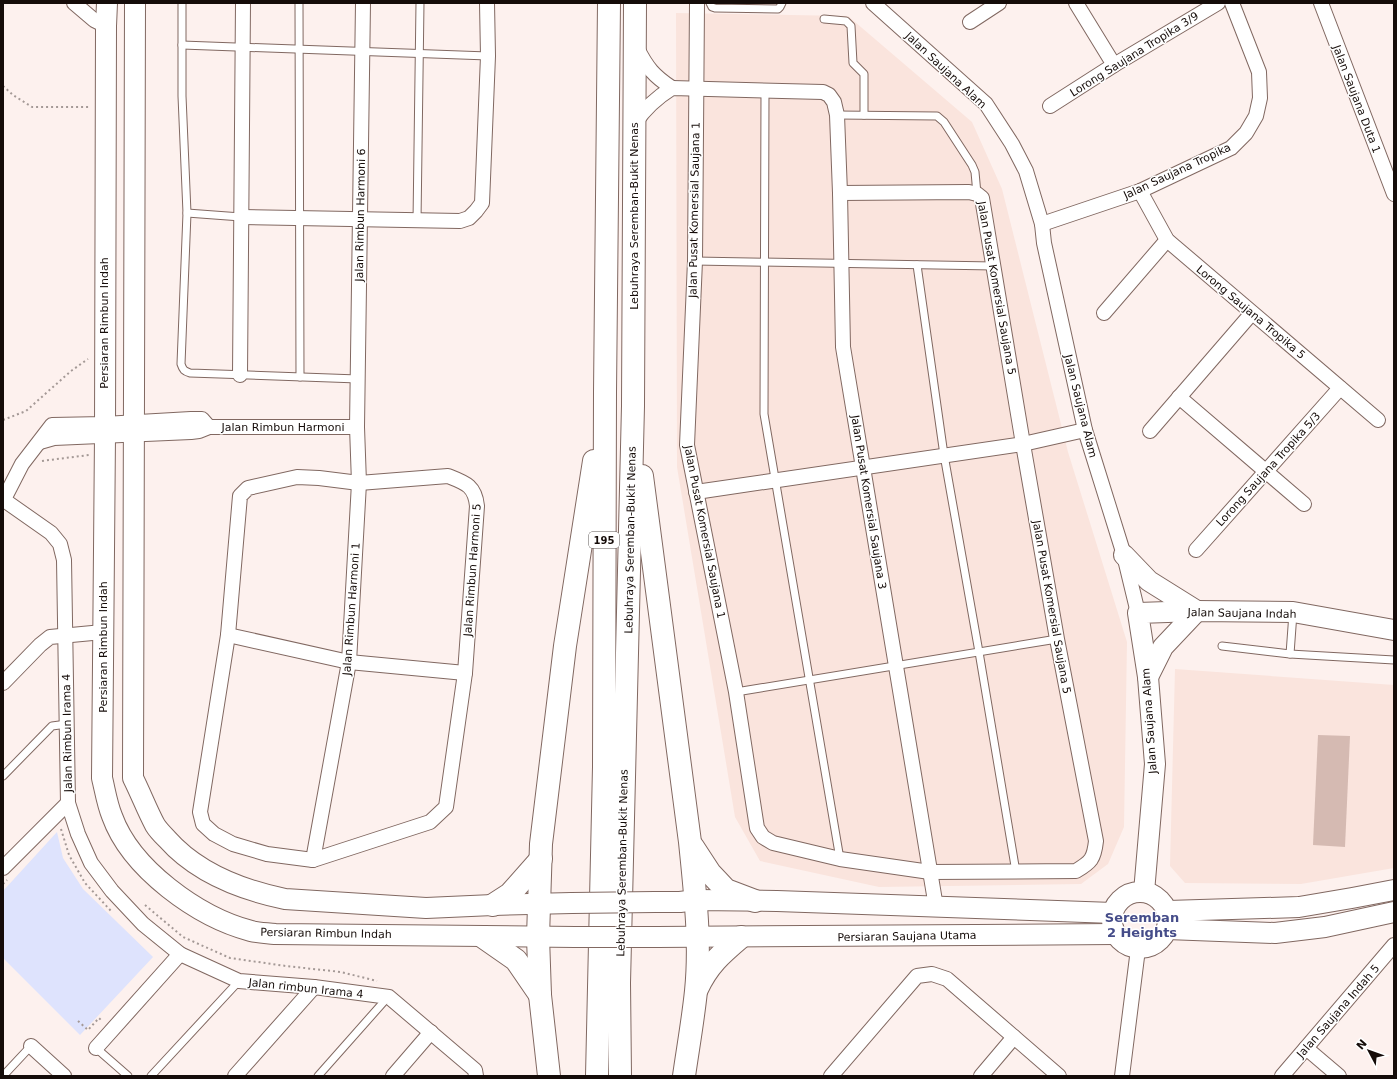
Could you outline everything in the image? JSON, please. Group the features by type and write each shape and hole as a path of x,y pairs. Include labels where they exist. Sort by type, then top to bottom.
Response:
{"highway":[{"name":"Lebuhraya Seremban-Bukit Nenas","path":"597,1076 604,768 604,392 609,3"},
{"name":"Lebuhraya Seremban-Bukit Nenas","path":"620,1076 619,983 633,406 635,3"},
{"path":"548,1076 540,995 538,937 542,844 565,646 604,392"},
{"path":"633,406 690,842 696,900 698,937 696,991 684,1076"},
{"path":"690,842 710,873 726,890 755,902"},
{"path":"493,905 510,894 541,859"},
{"path":"483,937 516,960 540,995"},
{"path":"696,991 703,976 718,957 741,938"}],"street":[{"path":"74,3 94,20 106,26"},
{"name":"Persiaran Rimbun Indah","path":"107,3 105,107 102,778 112,816 125,842 143,865 171,891 224,921 251,931 275,934 483,937 657,937"},
{"path":"136,3 133,778 156,826 177,850 204,869 238,886 265,895 285,899 426,908 572,903 680,902 696,900 755,902 777,901 1113,913"},
{"path":"240,375 243,3"},
{"name":"Jalan Rimbun Harmoni 6","path":"357,427 363,3"},
{"path":"241,217 417,221 460,221 469,218 482,203 488,56 487,3"},
{"name":"Jalan Pusat Komersial Saujana 1","path":"697,3 695,261 687,445 736,692 757,828 763,837 773,843 840,859 930,872"},
{"name":"Jalan Saujana Alam","path":"873,3 986,104 1012,144 1026,171 1042,224 1046,250 1085,430 1124,555 1138,614 1148,677 1155,764 1144,892"},
{"path":"970,22 999,3"},
{"path":"1076,3 1114,65"},
{"name":"Lorong Saujana Tropika 3/9","path":"1050,106 1114,65 1218,3"},
{"name":"Jalan Saujana Tropika","path":"1042,224 1140,191 1231,148 1246,133 1256,116 1260,98 1259,72 1232,3"},
{"name":"Jalan Saujana Duta 1","path":"1321,3 1394,194"},
{"path":"635,42 644,63 656,77 672,88 765,91"},
{"path":"634,123 643,110 672,88"},
{"name":"Jalan Pusat Komersial Saujana 3","path":"765,91 823,92 829,95 834,102 837,115 843,347 936,907"},
{"name":"Lorong Saujana Tropika 5","path":"1140,191 1166,240 1378,420"},
{"name":"Jalan Pusat Komersial Saujana 5","path":"840,193 969,192 977,194 982,198 1057,639 1096,841 1094,854 1089,863 1076,871 930,872"},
{"path":"1104,313 1166,240"},
{"path":"1150,431 1252,313"},
{"name":"Lorong Saujana Tropika 5/3","path":"1196,550 1340,388"},
{"path":"1179,397 1304,504"},
{"name":"Jalan Rimbun Harmoni","path":"4,500 22,464 40,442 54,438 104,438 134,428 202,419 209,427 357,427"},
{"name":"Jalan Rimbun Harmoni 1","path":"313,860 350,662 358,483 357,427"},
{"path":"696,492 1023,444 1085,430"},
{"name":"Jalan Rimbun Harmoni 5","path":"448,476 464,482 476,495 478,506 465,673 446,807 430,822 313,860 267,854 233,844 214,834 203,824 200,812 228,635 240,496 248,488 297,477 358,483 448,476"},
{"name":"Jalan Rimbun Irama 4","path":"4,500 51,533 60,544 64,560 68,803 78,834 91,862 112,891 143,924 180,954"},
{"path":"1124,555 1149,581 1197,611 1163,647 1148,677"},
{"name":"Jalan Saujana Indah","path":"1138,614 1197,611 1293,612 1394,630"},
{"path":"3,683 40,645 50,637 65,634 103,632"},
{"path":"228,635 350,662 465,673"},
{"path":"6,873 68,803"},
{"path":"1167,920 1299,907 1394,890"},
{"path":"1144,892 1151,894 1164,904 1167,920 1163,938 1148,948 1138,949 1129,946 1121,941 1115,934 1113,927 1113,913 1119,901 1124,896 1130,893 1144,892"},
{"path":"1167,920 1275,933 1325,927 1394,912"},
{"name":"Persiaran Saujana Utama","path":"657,937 741,938 1115,934"},
{"name":"Jalan Saujana Indah 5","path":"1282,1076 1394,945"},
{"path":"1122,1076 1138,949"},
{"path":"96,1048 180,954"},
{"name":"Jalan rimbun Irama 4","path":"180,954 239,981 314,987 389,997"},
{"path":"831,1076 917,976 932,974 947,979 1059,1076"},
{"path":"235,1076 314,987"},
{"path":"389,997 431,1032 473,1074"},
{"path":"393,1076 431,1032"},
{"path":"981,1076 1014,1037"},
{"path":"31,1046 64,1076"},
{"path":"1306,1048 1339,1076"}],"lane":[{"path":"182,3 182,96 187,213 182,368 190,373 358,379"},
{"path":"299,3 300,377"},
{"path":"417,221 420,3"},
{"path":"710,3 712,7 715,8 778,9 782,3"},
{"path":"824,19 846,21 851,26 853,63 864,74 864,115"},
{"path":"182,45 488,56"},
{"path":"765,91 764,414 840,859"},
{"path":"837,115 938,116 972,166 977,194"},
{"path":"187,213 241,217"},
{"path":"695,261 994,266"},
{"path":"917,265 944,455 1016,872"},
{"path":"1290,654 1293,612"},
{"path":"736,692 1057,639"},
{"path":"1222,646 1290,654 1394,660"},
{"path":"3,776 52,726 67,724"},
{"path":"151,1076 239,981"},
{"path":"318,1076 389,997"},
{"path":"3,1076 31,1046"},
{"path":"96,1048 128,1076"}],"path":[{"path":"3,86 12,95 32,107 105,107"},
{"path":"3,420 26,411 71,371 104,348"},
{"path":"38,466 42,461 62,457 104,438"},
{"path":"59,825 69,855 85,883 116,915"},
{"path":"3,884 6,873"},
{"path":"144,904 183,937 230,958 341,972 383,983"},
{"path":"78,1020 88,1030 99,1018 104,1023"}],"shaded area":[{"path":"676,13 848,16 972,122 1002,189 1068,452 1127,642 1124,827 1108,864 1081,884 879,887 760,861 735,817 677,467"},
{"path":"1175,669 1394,685 1394,868 1301,884 1185,883 1170,866"},
{"path":"57,832 63,858 83,889 153,957 80,1035 3,958 3,891"}],"building":[{"path":"1318,735 1350,736 1345,847 1313,845"}],"district":[{"name":"Seremban 2 Heights","path":"1142,924"}]}
